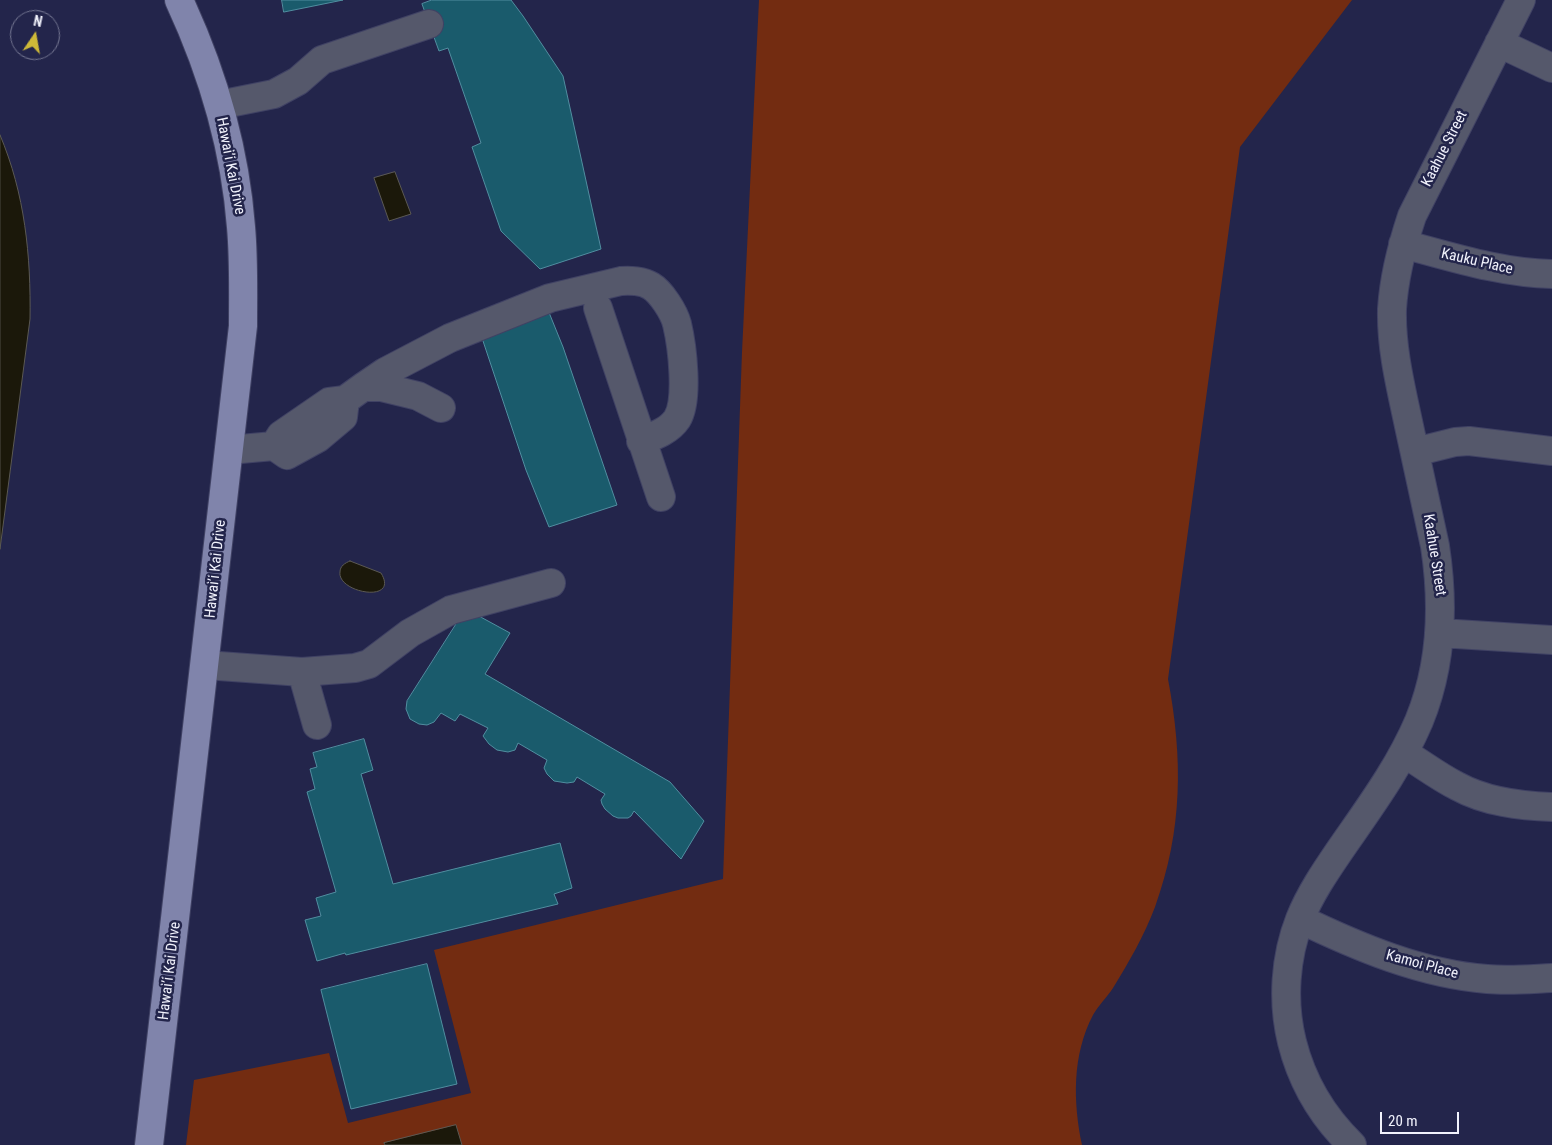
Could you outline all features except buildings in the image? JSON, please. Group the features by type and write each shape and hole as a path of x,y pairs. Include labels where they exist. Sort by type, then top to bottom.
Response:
{"main road":[{"name":"Hawai’i Kai Drive","path":"149,1145 243,326 244,276 241,225 235,176 219,106 193,31 179,0"}],"street":[{"name":"Kaahue Street","path":"1352,1145 1338,1132 1321,1110 1307,1085 1296,1058 1286,1003 1287,974 1291,946 1300,919 1312,894 1393,773 1404,753 1420,719 1429,691 1440,633 1439,575 1435,546 1397,372 1392,310 1395,278 1412,216 1521,0"},
{"path":"219,106 274,94 298,81 322,60 428,24"},
{"path":"1499,43 1552,68"},
{"name":"Kauku Place","path":"1403,244 1517,272 1552,274"},
{"path":"229,450 274,446 287,455 318,438 343,416 354,393 385,372 450,338 514,312 550,298 621,280 631,280 650,285 662,295 676,322 684,371 682,407 677,418 670,427 641,441"},
{"path":"598,308 661,497"},
{"path":"354,393 381,387 418,396 441,408"},
{"path":"1415,452 1455,442 1469,441 1552,451"},
{"path":"205,665 302,672 354,668 369,664 410,633 451,610 551,583"},
{"path":"1440,633 1552,640"},
{"path":"302,672 317,725"},
{"path":"1404,753 1459,787 1486,798 1510,803 1552,807"},
{"name":"Kamoi Place","path":"1300,919 1378,953 1436,970 1486,979 1552,978"}],"shaded area":[{"path":"759,0 1352,0 1240,147 1168,679 1173,708 1178,766 1178,794 1171,850 1155,907 1146,928 1113,988 1093,1015 1081,1046 1076,1079 1076,1096 1082,1145 186,1145 194,1080 329,1053 348,1123 471,1093 434,950 723,879 742,352"},
{"path":"0,135 9,157 25,226 28,249 30,319 0,549"},
{"path":"395,172 411,214 389,221 374,178"},
{"path":"350,561 381,573 385,583 382,589 376,592 366,592 348,585 342,579 340,572 343,565"},
{"path":"456,1125 462,1145 385,1145 384,1143"}]}
